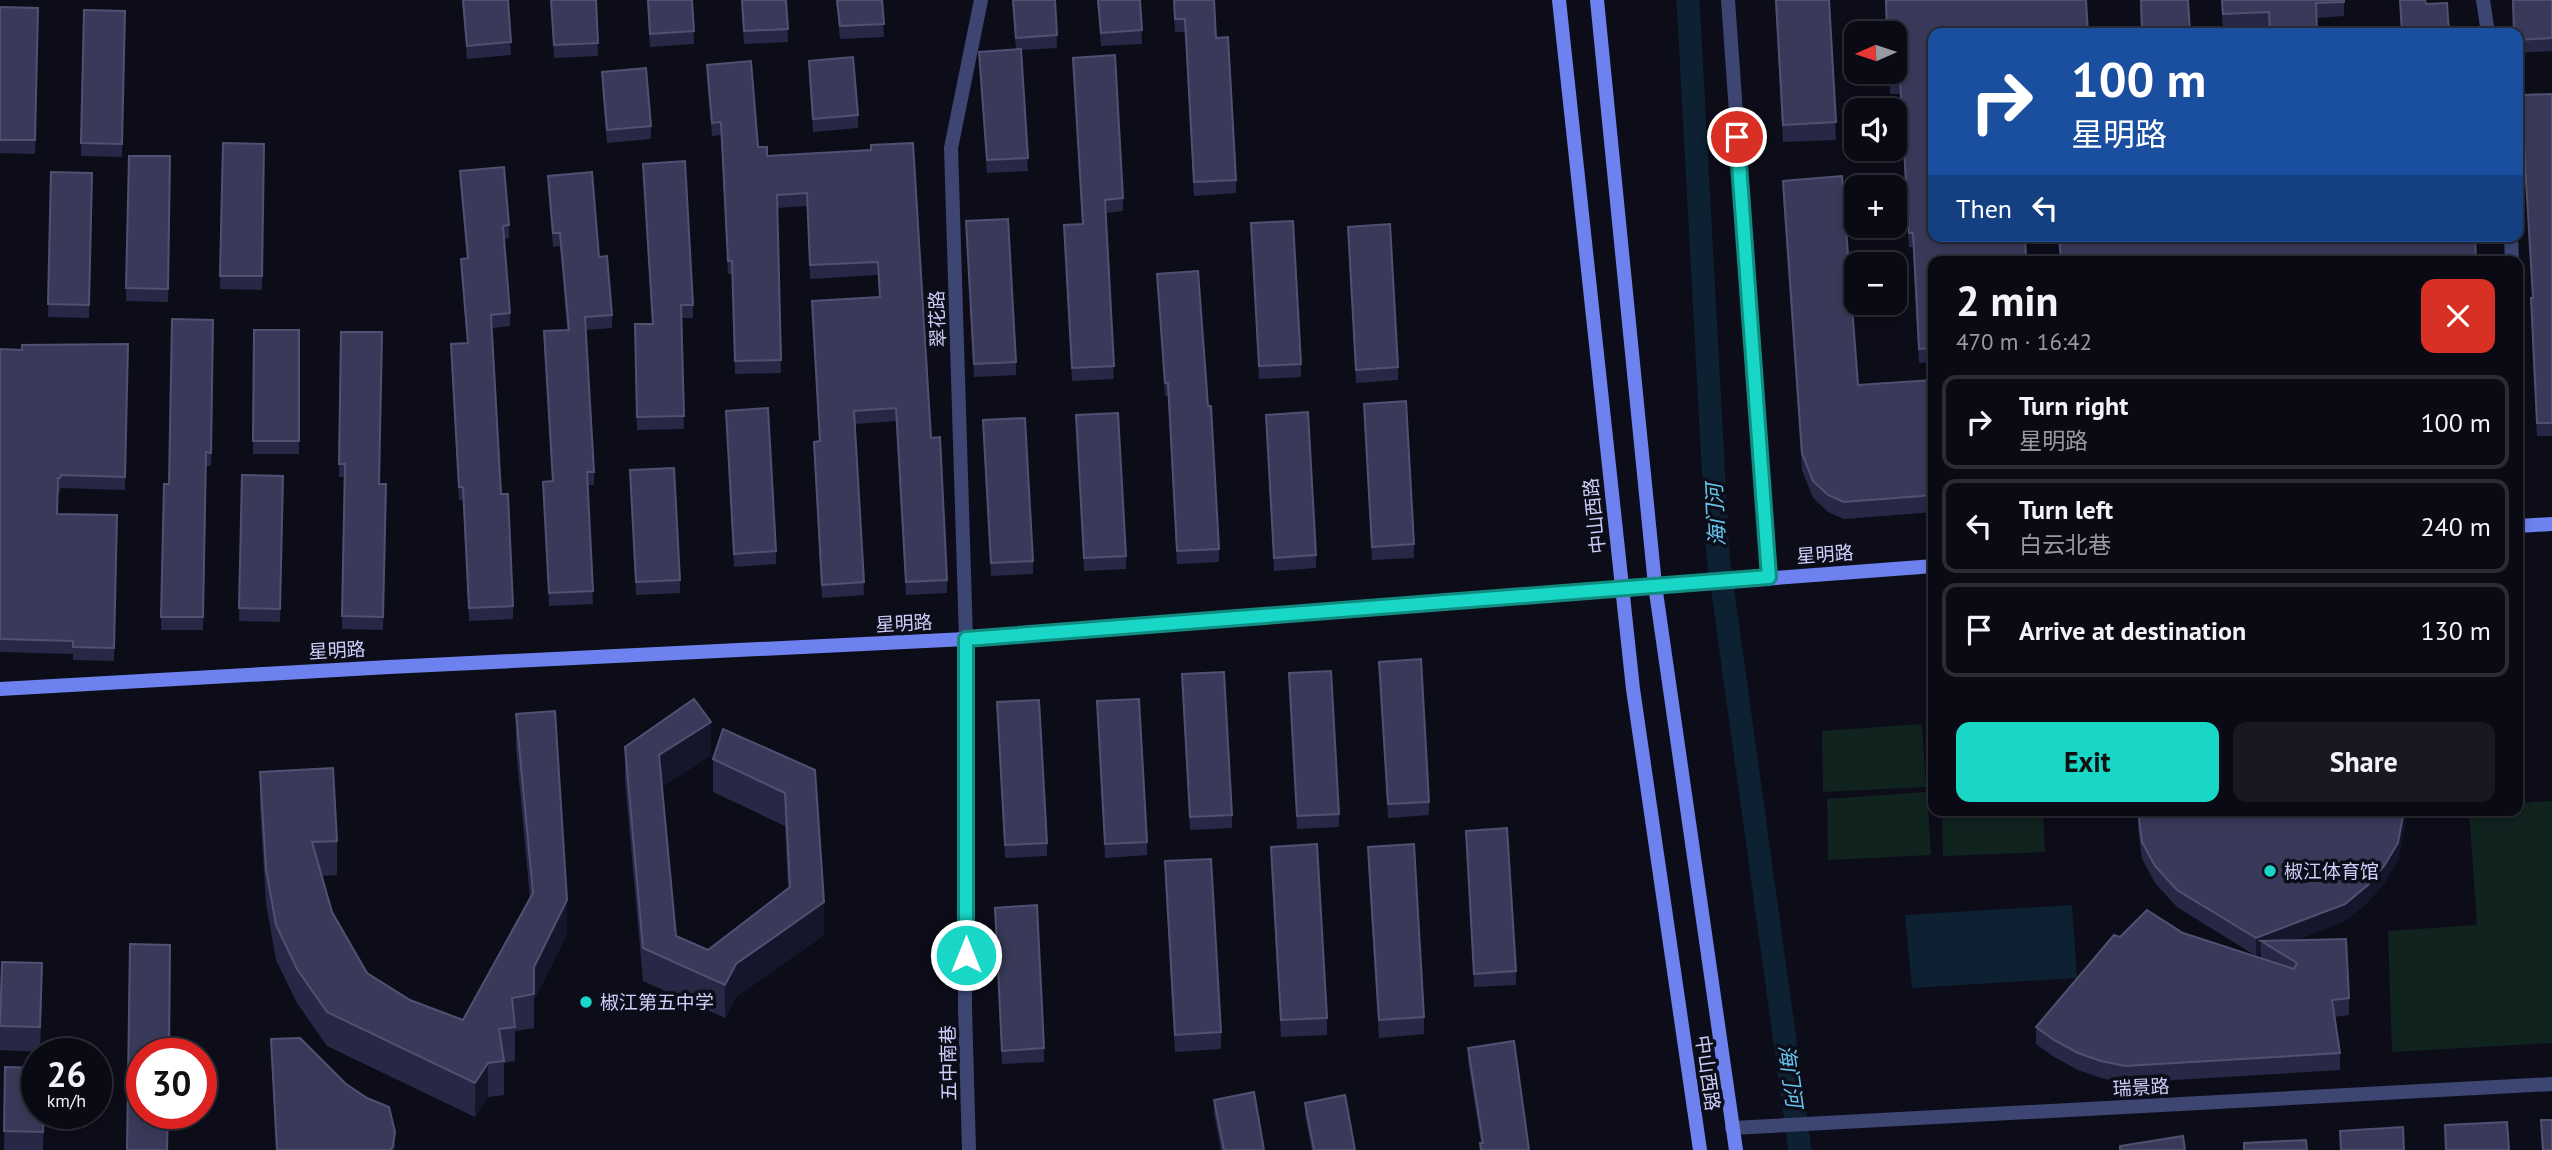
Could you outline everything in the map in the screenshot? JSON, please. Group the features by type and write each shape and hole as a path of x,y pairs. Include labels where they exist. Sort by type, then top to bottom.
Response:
{"main road":[{"name":"中山西路","path":"1559,0 1633,689 1700,1150"},
{"name":"中山西路","path":"1597,0 1655,585 1735,1150"},
{"path":"2523,526 2552,524"},
{"name":"星明路","path":"0,689 966,639 1928,566"}],"street":[{"name":"翠花路","path":"966,639 951,148 981,0"},
{"path":"1728,0 1769,577"},
{"path":"2483,0 2487,28"},
{"name":"五中南巷","path":"966,639 965,1008 969,1150"},
{"name":"瑞景路","path":"1732,1128 2552,1084"}],"green space":[{"path":"1922,724 1926,787 1823,792 1822,731"},
{"path":"1927,792 1931,855 1828,860 1827,799"},
{"path":"2552,801 2552,1043 2392,1052 2388,931 2477,925 2469,816 2523,816 2523,803"},
{"path":"1942,816 2043,816 2045,852 1943,856"}],"water":[{"path":"2072,905 2077,978 1912,988 1905,915"}],"building":[{"path":"463,0 508,0 511,42 467,46"},
{"path":"551,0 596,0 598,43 554,45"},
{"path":"648,0 692,0 694,31 650,34"},
{"path":"742,0 786,0 788,29 744,31"},
{"path":"837,0 882,0 884,24 840,26"},
{"path":"1013,0 1055,0 1057,35 1016,38"},
{"path":"1098,0 1140,0 1142,30 1101,33"},
{"path":"1174,0 1214,0 1216,38 1228,37 1236,180 1194,182 1185,19 1175,19"},
{"path":"1776,0 1829,0 1836,122 1783,125"},
{"path":"1886,0 2086,0 2088,28 1928,28 1928,242 2025,242 2026,256 1928,256 1928,348 1919,349 1913,233 1909,233 1905,161 1907,161 1907,98 1901,98 1900,84 1908,84 1908,21 1887,21"},
{"path":"2141,0 2188,0 2190,28 2142,28"},
{"path":"2222,0 2344,0 2316,3 2317,28 2270,28 2269,12 2223,14"},
{"path":"2400,0 2425,0 2426,4 2447,3 2449,28 2402,28"},
{"path":"2513,0 2552,0 2552,38 2523,40 2523,28 2514,28"},
{"path":"0,7 38,8 35,140 0,140"},
{"path":"84,10 125,11 122,144 81,143"},
{"path":"1021,49 1028,158 987,160 979,52"},
{"path":"1115,55 1123,198 1105,200 1114,366 1072,368 1064,225 1083,224 1073,58"},
{"path":"853,57 858,115 813,119 809,61"},
{"path":"751,61 758,147 767,147 767,156 871,150 871,145 913,143 931,438 940,437 947,580 906,582 896,408 854,411 864,582 822,585 814,442 820,441 812,301 880,297 878,262 810,265 807,193 777,195 781,360 735,361 732,261 728,261 721,122 712,123 707,65"},
{"path":"646,68 651,126 607,130 602,72"},
{"path":"2552,94 2552,423 2537,423 2523,95"},
{"path":"223,143 264,144 262,276 220,276"},
{"path":"129,156 170,156 168,289 126,288"},
{"path":"685,161 693,305 681,305 684,416 637,417 635,324 653,324 643,164"},
{"path":"504,167 509,225 503,226 510,313 491,315 501,494 508,494 513,606 469,608 463,487 459,487 451,344 468,343 461,259 468,258 460,171"},
{"path":"51,172 92,173 89,305 48,304"},
{"path":"592,172 599,257 607,256 612,315 585,317 594,472 587,472 593,591 549,593 543,482 553,481 544,331 569,330 560,233 553,233 548,176"},
{"path":"1842,176 1844,238 1847,238 1848,252 1844,252 1844,315 1853,315 1858,385 1928,380 1928,495 1844,502 1828,495 1813,481 1802,453 1783,181"},
{"path":"1008,219 1016,362 974,364 966,221"},
{"path":"1293,221 1301,364 1259,366 1251,223"},
{"path":"1390,224 1398,367 1356,370 1348,227"},
{"path":"2059,242 2475,242 2476,256 2061,256"},
{"path":"1198,271 1208,406 1211,406 1219,549 1177,551 1168,383 1165,383 1157,274"},
{"path":"172,319 213,320 211,453 206,452 203,617 161,617 164,484 169,484"},
{"path":"254,330 299,330 299,441 253,441"},
{"path":"341,332 382,332 379,484 386,484 383,617 342,616 345,464 339,464"},
{"path":"128,344 125,477 61,475 58,478 57,514 117,515 114,648 73,647 73,641 0,639 0,349 22,350 22,345"},
{"path":"1406,401 1414,544 1372,547 1364,404"},
{"path":"768,408 776,551 734,554 726,411"},
{"path":"1308,412 1316,555 1274,558 1266,415"},
{"path":"1118,413 1126,556 1084,558 1076,415"},
{"path":"1025,418 1033,561 991,563 983,420"},
{"path":"674,468 680,580 636,582 630,470"},
{"path":"242,475 283,476 280,609 239,608"},
{"path":"1421,659 1429,802 1388,804 1379,662"},
{"path":"1331,671 1339,814 1297,816 1289,673"},
{"path":"1224,672 1232,815 1190,817 1182,674"},
{"path":"694,699 711,722 659,755 676,936 708,950 790,887 785,793 713,759 723,729 815,770 824,902 736,964 725,985 643,948 625,747"},
{"path":"1139,699 1147,842 1105,844 1097,701"},
{"path":"1039,700 1047,843 1005,845 997,702"},
{"path":"555,711 567,900 534,967 534,994 512,998 515,1027 499,1029 504,1061 488,1063 475,1083 327,1012 297,969 276,925 266,869 260,772 333,768 337,841 312,842 332,912 367,973 410,1000 463,1020 533,893 516,714"},
{"name":"椒江体育馆","path":"2139,816 2403,816 2398,843 2368,885 2345,904 2256,938 2177,890 2155,866 2142,842"},
{"path":"1507,828 1516,971 1474,974 1466,831"},
{"path":"1317,844 1327,1018 1281,1020 1271,847"},
{"path":"1414,844 1424,1017 1379,1020 1368,847"},
{"path":"1211,859 1221,1032 1175,1035 1165,861"},
{"path":"1037,905 1044,1048 1002,1051 995,908"},
{"path":"2147,910 2183,933 2294,969 2297,963 2261,941 2346,939 2349,998 2332,1000 2340,1053 2125,1066 2078,1053 2036,1027 2114,935 2120,937"},
{"path":"130,944 170,945 169,1038 129,1038"},
{"path":"2,962 42,963 40,1027 0,1026"},
{"path":"300,1038 346,1084 367,1098 389,1107 395,1132 390,1150 277,1150 271,1039"},
{"path":"1514,1041 1529,1150 1481,1150 1480,1143 1483,1143 1468,1048"},
{"path":"5,1067 21,1068 21,1129 43,1129 43,1132 4,1131"},
{"path":"1254,1092 1264,1150 1224,1150 1214,1100"},
{"path":"1345,1095 1355,1150 1314,1150 1305,1103"},
{"path":"2541,1120 2552,1120 2552,1150 2543,1150"},
{"path":"2507,1122 2509,1150 2446,1150 2445,1125"},
{"path":"2403,1127 2404,1150 2341,1150 2340,1131"},
{"path":"127,1129 168,1129 167,1150 127,1150"},
{"path":"2183,1136 2185,1150 2120,1150 2120,1146"},
{"path":"2306,1140 2307,1150 2244,1150 2244,1143"}],"waterway":[{"name":"海门河","path":"1688,0 1718,556 1800,1150"}],"place":[{"name":"椒江体育馆","path":"2270,871"},
{"name":"椒江第五中学","path":"586,1002"}],"route":[{"path":"966,955 966,639 1769,577 1737,137"}]}
